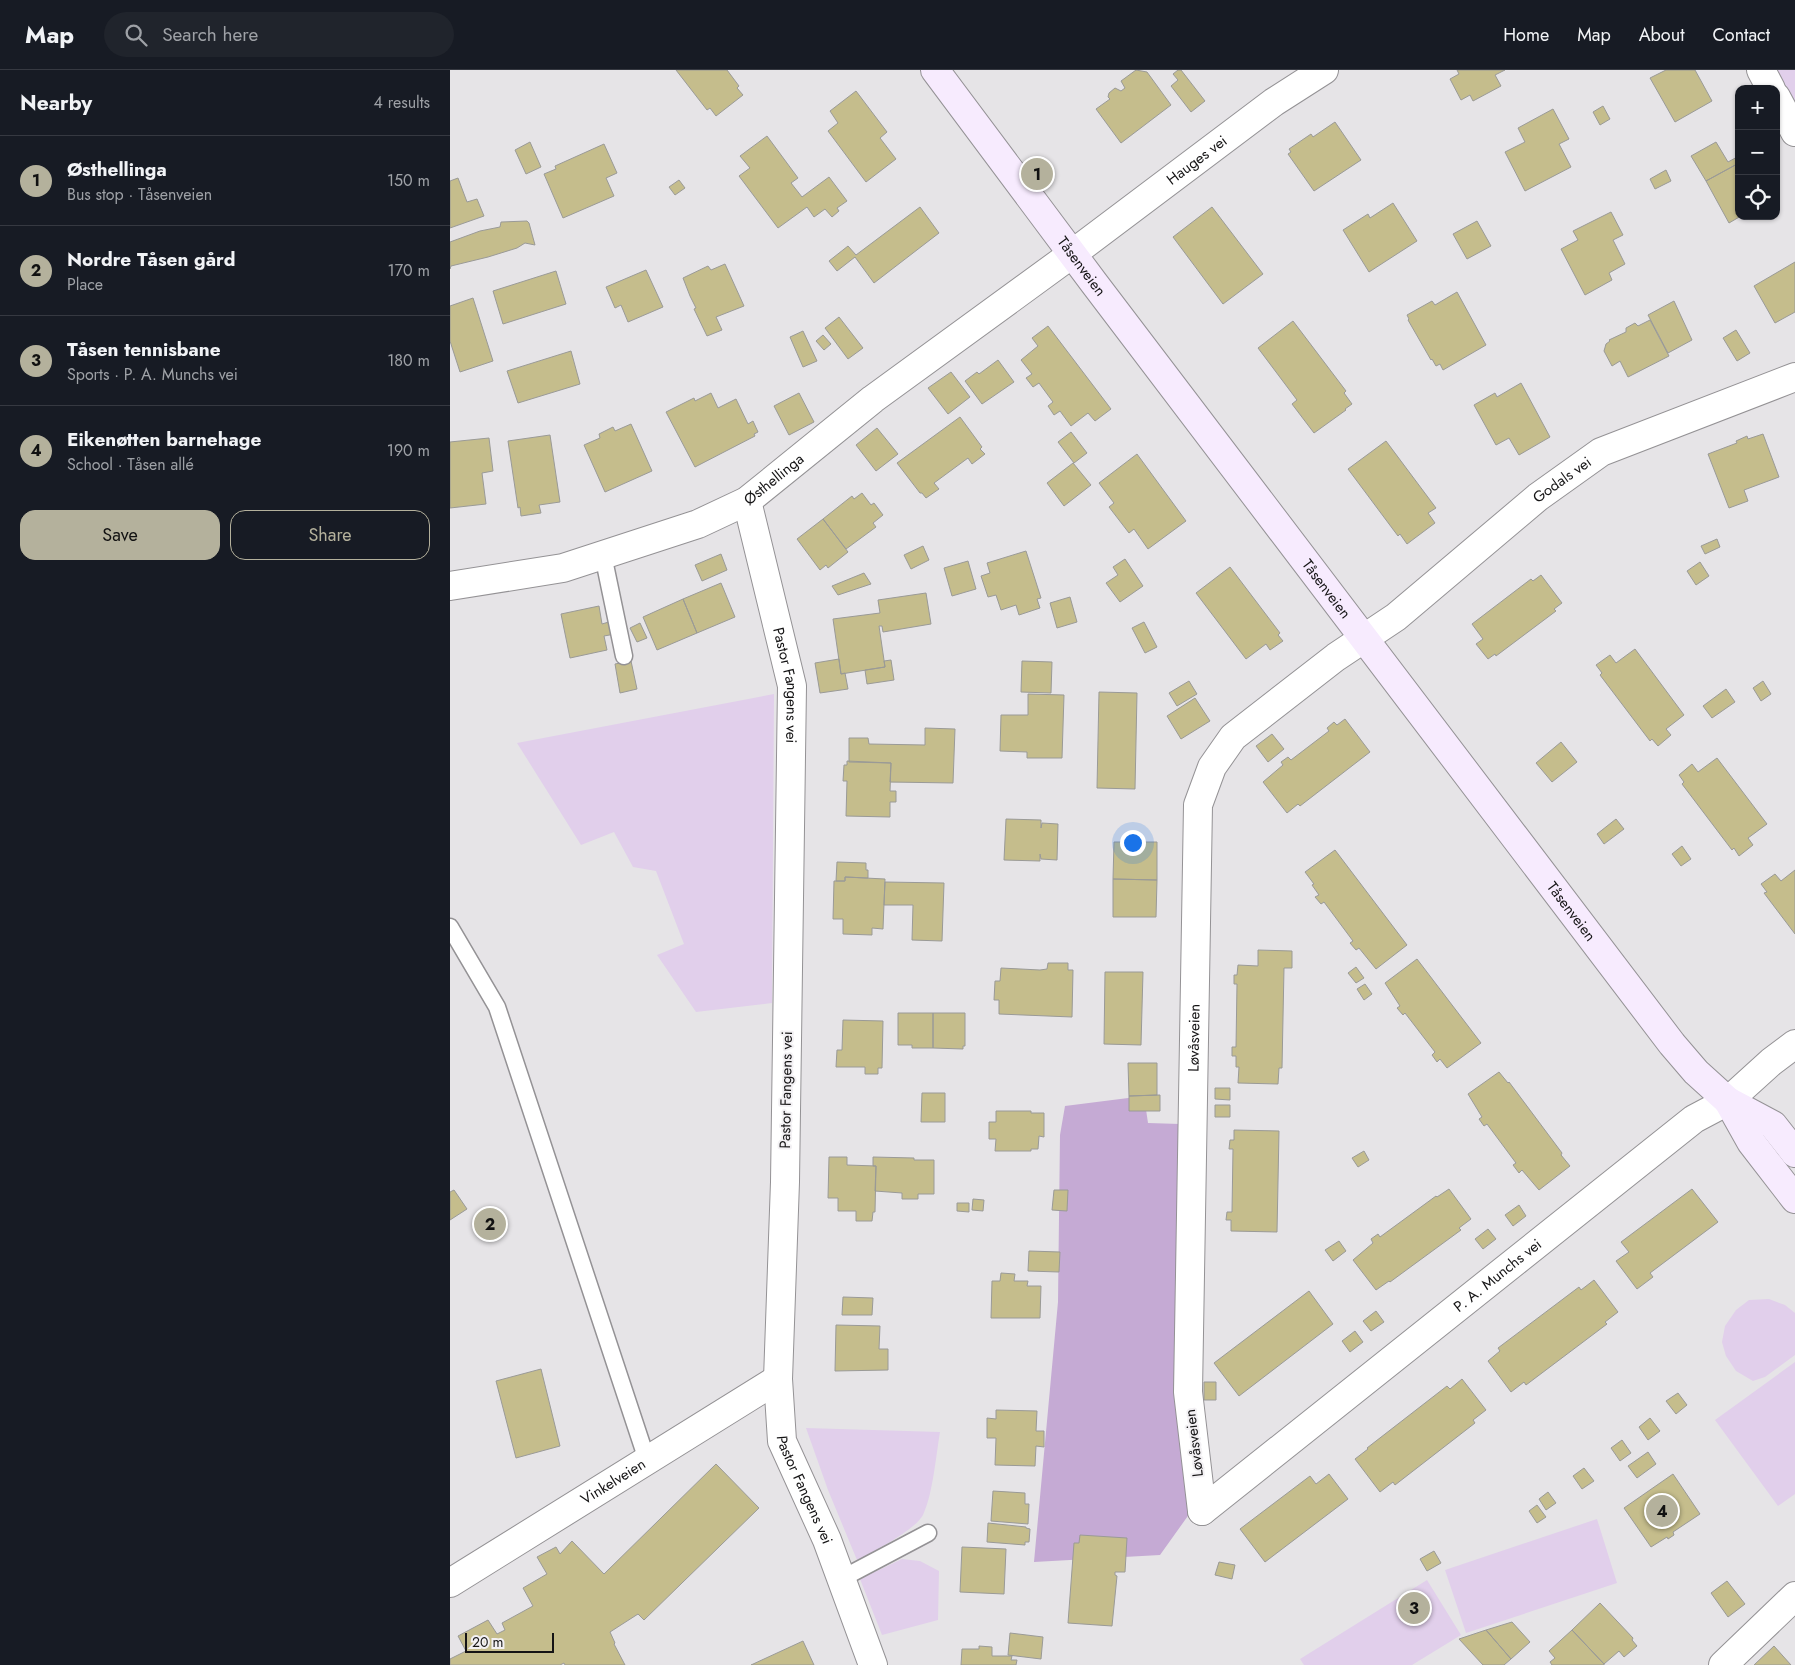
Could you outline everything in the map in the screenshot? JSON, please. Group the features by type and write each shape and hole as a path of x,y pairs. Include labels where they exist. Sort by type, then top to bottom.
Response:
{"street":[{"name":"Tåsenveien","path":"935,70 1072,254 1672,1044 1696,1072 1728,1101 1773,1125 1795,1153"},
{"name":"Hauges vei","path":"1072,254 1274,102 1324,70"},
{"path":"1761,70 1770,85"},
{"path":"1780,105 1795,132"},
{"name":"Østhellinga","path":"450,586 563,568 698,524 748,501 872,399 1072,254"},
{"name":"Godals vei","path":"1363,638 1396,617 1538,497 1601,452 1795,377"},
{"name":"Pastor Fangens vei","path":"748,501 792,686 785,1172 778,1379 782,1441 827,1540 873,1665"},
{"name":"Løvåsveien","path":"1202,1511 1188,1392 1198,806 1212,767 1233,737 1363,638"},
{"name":"P. A. Munchs vei","path":"1202,1511 1694,1119 1728,1101 1771,1062 1795,1044"},
{"name":"Tåsenveien","path":"1728,1101 1751,1142 1795,1198"},
{"name":"Vinkelveien","path":"450,1583 778,1379"},
{"path":"1723,1665 1795,1596"}],"lane":[{"path":"603,555 624,656"},
{"path":"450,927 496,1007 647,1460"},
{"path":"840,1579 928,1533"}],"shaded area":[{"path":"1776,70 1795,70 1795,105"},
{"path":"774,694 772,1003 696,1012 657,955 684,944 656,871 633,867 614,832 581,845 517,743"},
{"path":"1144,1096 1148,1123 1180,1124 1174,1392 1190,1513 1160,1555 1034,1562 1058,1302 1060,1135 1065,1106"},
{"path":"1769,1299 1785,1305 1795,1313 1795,1355 1765,1377 1753,1381 1736,1371 1726,1356 1722,1342 1725,1326 1736,1310 1749,1300"},
{"path":"1795,1362 1795,1494 1778,1506 1715,1420"},
{"path":"806,1428 940,1432 929,1496 919,1521 893,1540 857,1560 828,1490"},
{"path":"1597,1519 1617,1583 1466,1633 1445,1570"},
{"path":"902,1559 920,1561 939,1571 938,1620 882,1635 860,1579"},
{"path":"1427,1580 1461,1635 1412,1665 1304,1665 1300,1659"}],"building":[{"path":"676,70 727,70 743,95 716,116 710,108 707,110"},
{"path":"1136,70 1147,72 1171,105 1121,143 1096,109 1110,99 1108,97 1109,93 1115,88 1121,91 1125,88 1121,81"},
{"path":"1181,70 1205,101 1191,112 1171,86 1178,80 1173,74"},
{"path":"1457,70 1505,70 1495,75 1501,86 1473,101 1470,95 1461,100 1450,79 1459,74"},
{"path":"1666,70 1695,70 1712,101 1675,122 1650,78"},
{"path":"856,91 887,132 880,138 896,159 866,182 828,131 838,123 830,111"},
{"path":"1603,106 1610,119 1600,125 1593,112"},
{"path":"1553,109 1569,139 1559,144 1571,167 1525,191 1505,152 1525,142 1518,128"},
{"path":"1335,122 1361,160 1314,191 1288,154 1291,152 1289,149 1311,134 1313,137"},
{"path":"767,136 798,178 791,183 802,197 829,177 847,201 837,208 839,211 832,217 825,209 814,217 807,207 778,228 739,176 750,168 740,156"},
{"path":"530,142 541,167 526,174 515,150"},
{"path":"1716,142 1728,162 1735,158 1735,165 1706,181 1691,156"},
{"path":"604,144 617,173 606,178 614,196 563,218 544,174 556,169 555,166"},
{"path":"1735,165 1735,220 1729,223 1706,181"},
{"path":"1666,170 1671,181 1655,189 1650,179"},
{"path":"458,178 467,202 477,199 484,216 450,228 450,181"},
{"path":"679,180 685,188 675,195 669,187"},
{"path":"1393,203 1417,241 1369,272 1343,230 1368,214 1370,218"},
{"path":"920,207 939,233 874,283 855,257 837,271 829,261 848,246 856,255"},
{"path":"1212,207 1263,274 1223,304 1173,237"},
{"path":"1611,212 1623,235 1613,240 1625,264 1609,273 1612,280 1585,295 1561,249 1578,240 1573,231"},
{"path":"527,221 535,245 525,243 517,248 451,266 450,269 450,242 480,231 500,227 501,222"},
{"path":"1477,221 1491,246 1467,259 1453,234"},
{"path":"1795,262 1795,312 1775,323 1754,286"},
{"path":"725,264 744,306 716,317 722,330 707,336 694,309 696,308 683,278 708,266 711,270"},
{"path":"646,270 663,307 628,322 621,305 615,308 606,287"},
{"path":"556,271 566,304 503,324 493,291"},
{"path":"1457,292 1486,345 1443,370 1440,364 1436,366 1431,360 1407,315 1432,301 1435,305"},
{"path":"473,298 493,361 460,372 450,341 450,306"},
{"path":"1674,301 1692,340 1668,353 1648,315"},
{"path":"839,317 863,348 848,359 825,328"},
{"path":"1650,320 1669,356 1628,377 1620,361 1612,366 1604,351 1606,344 1609,340 1626,332 1626,328 1635,323 1638,326"},
{"path":"1293,321 1346,391 1344,393 1352,404 1314,433 1292,404 1297,400 1258,348"},
{"path":"1048,326 1111,409 1095,421 1088,413 1071,426 1060,411 1054,415 1048,406 1053,402 1039,383 1033,387 1026,378 1032,374 1021,360 1038,346 1032,338"},
{"path":"1736,330 1750,353 1737,361 1723,338"},
{"path":"803,331 817,361 803,367 790,337"},
{"path":"823,335 831,344 824,350 816,341"},
{"path":"571,351 580,384 518,403 507,371"},
{"path":"998,360 1014,382 982,404 965,381 977,372 979,374"},
{"path":"951,372 970,397 948,414 928,388"},
{"path":"1521,383 1550,437 1519,455 1509,438 1496,445 1474,405 1495,393 1497,397"},
{"path":"711,393 718,408 736,399 748,424 753,421 758,432 754,434 755,436 695,467 666,412 694,398 695,401"},
{"path":"799,393 814,422 789,435 774,406"},
{"path":"960,417 985,454 972,464 968,458 934,483 939,489 926,498 897,463"},
{"path":"631,424 652,471 605,492 584,445 600,438 599,434 613,427 615,431"},
{"path":"877,428 898,454 876,471 856,445"},
{"path":"1071,432 1087,453 1074,463 1058,442"},
{"path":"1763,434 1779,477 1744,490 1748,501 1729,508 1708,454 1737,443 1736,441 1747,436 1748,439"},
{"path":"550,435 560,502 539,505 541,513 521,516 520,507 518,508 508,441"},
{"path":"489,438 493,471 482,473 486,504 450,508 450,442"},
{"path":"1386,441 1436,508 1428,513 1435,523 1407,544 1400,534 1398,536 1348,469"},
{"path":"1137,454 1186,521 1148,549 1134,529 1129,533 1109,507 1114,503 1099,483"},
{"path":"1073,463 1091,485 1064,506 1047,483"},
{"path":"862,493 871,505 874,503 883,515 873,523 876,527 846,549 823,519 852,496 854,499"},
{"path":"823,519 848,552 828,568 826,565 820,570 797,539"},
{"path":"1717,539 1720,547 1705,554 1701,546"},
{"path":"923,546 929,560 911,569 904,555"},
{"path":"1026,551 1041,598 1037,599 1040,608 1019,615 1016,605 1001,610 996,595 988,597 981,576 990,573 987,563"},
{"path":"721,554 727,570 702,581 695,565"},
{"path":"1125,559 1143,586 1120,602 1106,583 1118,575 1113,567"},
{"path":"968,561 976,589 952,596 944,568"},
{"path":"1700,562 1709,576 1696,585 1687,571"},
{"path":"1230,567 1280,633 1278,635 1283,641 1270,650 1266,644 1246,659 1196,593"},
{"path":"864,573 871,584 838,595 832,586"},
{"path":"1541,575 1562,603 1554,609 1556,611 1496,656 1495,654 1488,659 1476,644 1483,639 1472,624 1531,579 1533,581"},
{"path":"721,583 735,617 697,633 683,599"},
{"path":"926,593 931,624 883,632 882,626 879,626 885,667 841,674 833,619 880,613 878,600"},
{"path":"1070,597 1077,622 1057,628 1050,603"},
{"path":"683,599 697,633 657,650 643,617"},
{"path":"599,606 602,624 612,621 615,634 604,636 607,650 570,658 561,614"},
{"path":"1144,622 1157,647 1145,653 1132,628"},
{"path":"640,623 647,638 637,642 630,628"},
{"path":"1635,649 1684,715 1666,729 1671,735 1658,746 1652,739 1650,741 1600,675 1602,673 1596,665 1610,655 1616,663"},
{"path":"839,659 841,674 845,673 848,689 820,693 815,663"},
{"path":"891,660 894,680 867,684 865,670 885,667 884,661"},
{"path":"631,661 637,689 620,693 615,664"},
{"path":"1022,661 1052,662 1051,693 1021,692"},
{"path":"1189,681 1197,694 1177,706 1169,693"},
{"path":"1763,681 1771,694 1761,701 1753,688"},
{"path":"1726,689 1735,702 1712,718 1703,706"},
{"path":"1099,692 1137,693 1135,789 1097,788"},
{"path":"1028,694 1064,695 1062,758 1027,758 1027,752 1000,751 1001,715 1028,715"},
{"path":"1195,698 1210,721 1181,739 1167,716"},
{"path":"1345,719 1370,752 1300,806 1298,804 1287,813 1263,782 1283,765 1281,762 1288,757 1291,760 1329,731 1327,728 1334,722 1337,725"},
{"path":"925,728 955,729 953,783 890,782 891,763 849,762 849,738 868,738 869,744 925,745"},
{"path":"1272,734 1284,749 1268,762 1256,746"},
{"path":"1561,742 1577,762 1552,782 1536,763"},
{"path":"1717,758 1767,824 1748,838 1753,845 1739,856 1734,848 1732,850 1682,784 1684,782 1679,775 1692,764 1698,772"},
{"path":"847,761 891,763 890,791 896,791 896,802 890,802 890,817 846,816 847,781 843,781 844,765 847,765"},
{"path":"1006,819 1041,820 1041,828 1042,823 1058,824 1057,860 1041,859 1040,854 1040,861 1004,860"},
{"path":"1616,819 1624,829 1604,844 1597,834"},
{"path":"1114,842 1157,842 1157,880 1113,879"},
{"path":"1682,846 1691,859 1681,866 1672,854"},
{"path":"1335,850 1407,945 1376,969 1359,948 1356,950 1350,943 1353,941 1324,902 1321,904 1315,897 1319,895 1305,872"},
{"path":"837,862 866,863 868,878 845,877 845,881 836,881"},
{"path":"1795,870 1795,934 1764,893 1767,892 1761,884 1775,874 1781,881"},
{"path":"845,877 885,879 883,929 872,928 872,935 843,934 843,919 833,919 834,881 845,881"},
{"path":"1113,879 1157,880 1156,917 1113,917"},
{"path":"885,882 944,883 942,941 912,940 913,905 884,905"},
{"path":"1258,950 1292,951 1292,968 1284,968 1282,1068 1279,1068 1278,1084 1238,1083 1239,1067 1236,1067 1236,1056 1232,1056 1232,1047 1236,1047 1237,984 1234,984 1234,975 1237,975 1238,965 1258,966"},
{"path":"1417,959 1481,1043 1447,1068 1440,1059 1437,1062 1432,1055 1435,1052 1405,1013 1403,1015 1397,1008 1400,1006 1385,983"},
{"path":"1048,963 1068,963 1068,970 1073,970 1072,1017 999,1014 999,1000 994,1000 995,981 1000,981 1001,968 1040,970 1047,969"},
{"path":"1356,967 1364,978 1356,983 1348,973"},
{"path":"1105,972 1143,972 1141,1045 1104,1044"},
{"path":"1365,984 1372,994 1364,1000 1357,989"},
{"path":"898,1013 933,1013 933,1048 912,1048 912,1045 898,1045"},
{"path":"933,1013 965,1013 965,1046 963,1046 963,1049 933,1048"},
{"path":"843,1020 883,1021 882,1068 878,1068 878,1074 865,1074 865,1067 836,1067 837,1050 842,1050"},
{"path":"1128,1063 1157,1063 1157,1095 1129,1096"},
{"path":"1499,1072 1509,1082 1570,1166 1539,1190 1522,1170 1519,1173 1513,1165 1516,1163 1487,1124 1484,1126 1479,1119 1482,1117 1468,1094"},
{"path":"1215,1088 1230,1088 1230,1100 1215,1099"},
{"path":"922,1093 945,1093 945,1122 921,1122"},
{"path":"1160,1095 1160,1111 1129,1111 1129,1096"},
{"path":"1215,1105 1230,1105 1230,1117 1215,1117"},
{"path":"996,1111 1044,1113 1044,1137 1039,1136 1038,1149 1031,1149 1031,1151 995,1151 996,1139 989,1139 989,1122 996,1122"},
{"path":"1234,1130 1279,1131 1277,1232 1231,1231 1231,1220 1226,1220 1227,1212 1232,1212 1233,1149 1229,1149 1230,1140 1234,1140"},
{"path":"1364,1151 1369,1160 1358,1167 1352,1158"},
{"path":"829,1157 847,1157 847,1165 876,1166 875,1212 873,1212 872,1221 856,1221 856,1211 838,1211 838,1198 828,1198"},
{"path":"873,1157 934,1160 934,1194 918,1194 918,1199 902,1199 902,1193 875,1191 876,1166 873,1166"},
{"path":"1449,1189 1471,1219 1459,1228 1461,1230 1390,1282 1376,1290 1353,1260 1373,1243 1371,1239 1378,1234 1380,1237 1436,1196"},
{"path":"1692,1189 1718,1222 1650,1273 1653,1277 1637,1289 1616,1261 1629,1252 1621,1242"},
{"path":"454,1190 467,1209 450,1220 450,1192"},
{"path":"1054,1190 1068,1190 1067,1211 1052,1210"},
{"path":"973,1199 984,1200 983,1211 972,1210"},
{"path":"957,1203 969,1203 969,1212 957,1211"},
{"path":"1519,1205 1526,1216 1513,1226 1505,1215"},
{"path":"1488,1229 1496,1239 1483,1249 1475,1239"},
{"path":"1339,1241 1346,1251 1333,1261 1325,1250"},
{"path":"1029,1251 1060,1252 1059,1272 1028,1271"},
{"path":"1001,1273 1015,1274 1014,1281 1028,1281 1027,1286 1041,1286 1040,1318 991,1318 992,1281 1000,1281"},
{"path":"1594,1280 1618,1312 1605,1322 1607,1324 1526,1385 1524,1382 1511,1392 1488,1361 1500,1351 1498,1348 1579,1287 1581,1290"},
{"path":"1309,1291 1333,1324 1239,1396 1214,1363"},
{"path":"843,1297 873,1298 872,1315 842,1315"},
{"path":"1376,1311 1384,1322 1371,1331 1363,1321"},
{"path":"836,1325 880,1326 879,1349 888,1349 888,1370 835,1371"},
{"path":"1355,1331 1363,1342 1350,1352 1342,1341"},
{"path":"541,1369 560,1446 516,1458 496,1381"},
{"path":"1462,1379 1486,1410 1473,1420 1475,1423 1395,1485 1393,1482 1380,1492 1355,1459 1447,1386 1450,1389"},
{"path":"1204,1382 1216,1382 1216,1400 1204,1400"},
{"path":"1678,1393 1687,1405 1676,1414 1666,1401"},
{"path":"996,1410 1037,1411 1036,1431 1044,1431 1044,1447 1036,1446 1035,1466 995,1465 996,1438 987,1438 987,1418 996,1419"},
{"path":"1650,1418 1660,1431 1648,1440 1639,1427"},
{"path":"1622,1440 1631,1453 1620,1461 1611,1448"},
{"path":"1648,1452 1656,1464 1637,1478 1628,1466"},
{"path":"716,1464 759,1508 644,1620 638,1614 610,1632 625,1665 565,1665 564,1663 560,1665 450,1665 450,1659 466,1651 458,1636 488,1620 497,1634 505,1630 502,1623 533,1606 523,1588 547,1574 537,1557 556,1547 560,1554 572,1541 604,1574"},
{"path":"1584,1468 1594,1481 1582,1489 1573,1476"},
{"path":"1329,1474 1348,1499 1265,1562 1240,1529 1310,1476 1316,1484"},
{"path":"1673,1474 1700,1514 1673,1532 1674,1535 1651,1547 1624,1508"},
{"path":"993,1491 1025,1493 1025,1504 1029,1504 1028,1524 991,1521"},
{"path":"1548,1492 1556,1503 1546,1510 1539,1499"},
{"path":"1537,1505 1546,1517 1537,1523 1529,1511"},
{"path":"988,1523 1026,1527 1030,1529 1029,1542 1025,1542 1025,1545 987,1542"},
{"path":"1080,1535 1127,1538 1125,1572 1115,1572 1117,1576 1112,1626 1068,1623 1074,1543 1079,1543"},
{"path":"962,1547 1006,1549 1004,1594 960,1592"},
{"path":"1434,1551 1441,1563 1427,1571 1420,1559"},
{"path":"1219,1562 1235,1565 1232,1579 1215,1575"},
{"path":"1727,1581 1745,1604 1728,1617 1711,1593"},
{"path":"1600,1603 1633,1638 1632,1640 1637,1646 1624,1657 1619,1651 1604,1664 1572,1630"},
{"path":"1512,1622 1530,1642 1511,1659 1486,1630"},
{"path":"1486,1630 1511,1659 1504,1665 1483,1665 1459,1639"},
{"path":"1572,1630 1604,1665 1552,1665 1550,1662 1555,1658 1549,1651"},
{"path":"1010,1633 1043,1637 1041,1659 1008,1655"},
{"path":"803,1641 814,1665 751,1665"},
{"path":"979,1646 992,1647 992,1656 1012,1656 1011,1660 1017,1660 1016,1665 961,1665 962,1649 979,1649"},
{"path":"1774,1646 1791,1665 1754,1665"}],"place":[{"name":"Østhellinga","path":"1037,174"},
{"name":"Nordre Tåsen gård","path":"490,1224"},
{"name":"Eikenøtten barnehage","path":"1662,1511"},
{"name":"Tåsen tennisbane","path":"1414,1608"}]}
